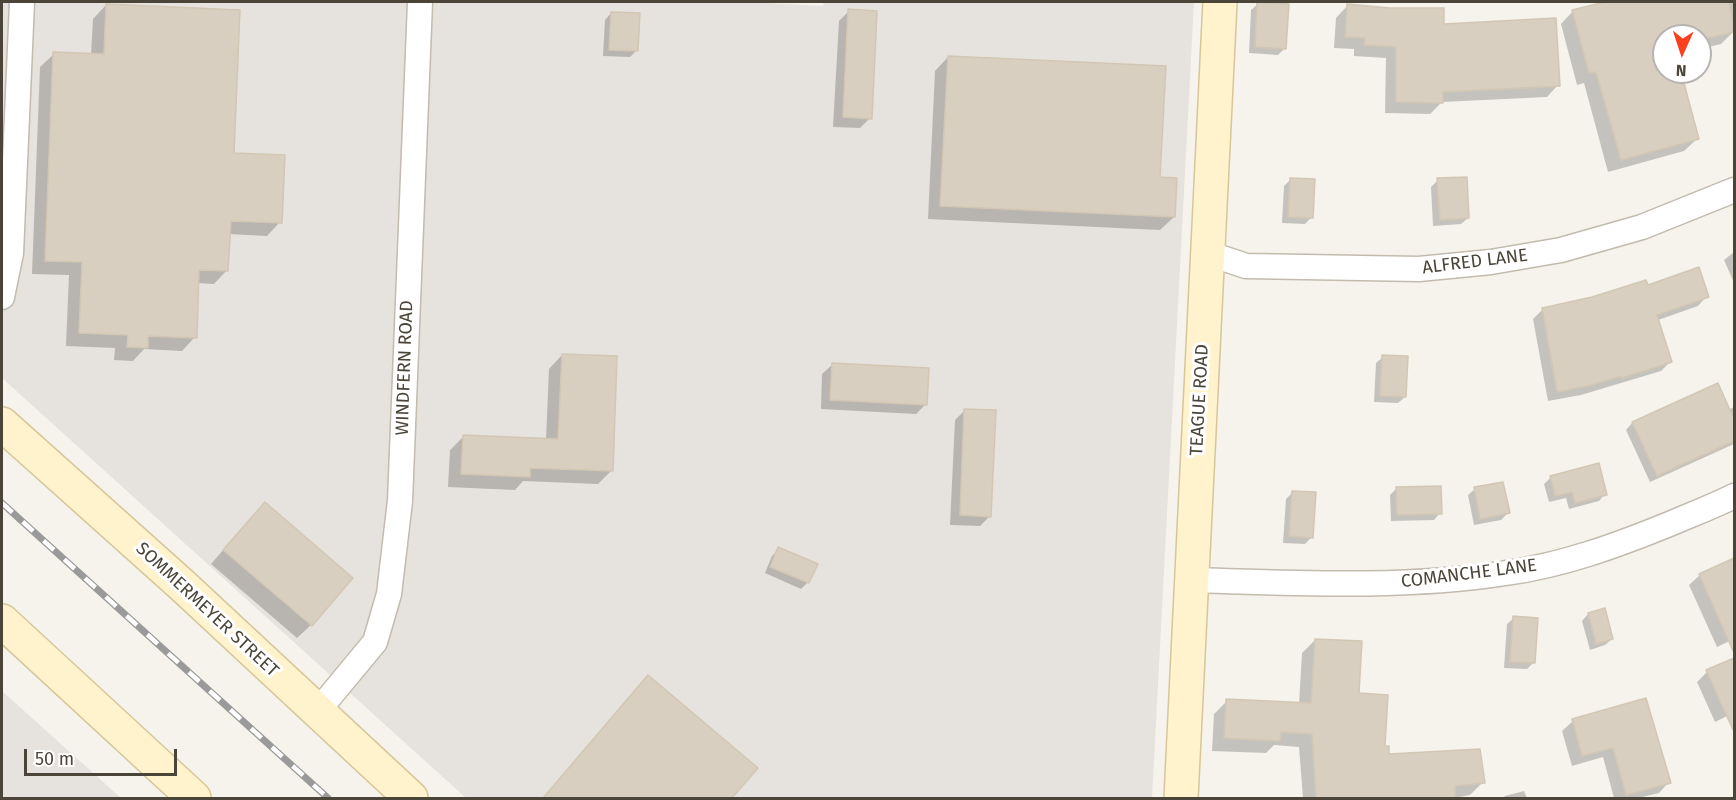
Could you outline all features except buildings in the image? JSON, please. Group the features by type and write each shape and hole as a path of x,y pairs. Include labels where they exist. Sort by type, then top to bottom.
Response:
{"street":[{"path":"2,297 11,253 22,2"},
{"name":"WINDFERN ROAD","path":"317,712 375,642 389,594 400,501 420,2"},
{"name":"TEAGUE ROAD","path":"1181,798 1220,2"},
{"name":"ALFRED LANE","path":"1208,253 1246,266 1419,269 1491,262 1561,250 1642,227 1734,190"},
{"name":"SOMMERMEYER STREET","path":"2,424 182,585 411,798"},
{"name":"COMANCHE LANE","path":"1191,580 1359,584 1442,581 1507,573 1557,563 1620,544 1734,496"},
{"path":"2,621 194,798"}],"shaded area":[{"path":"2,2 749,2 823,6 824,2 1194,2 1152,798 466,798 2,378"},
{"path":"2,691 121,798 2,798"}],"railway":[{"path":"2,503 328,798"}]}
